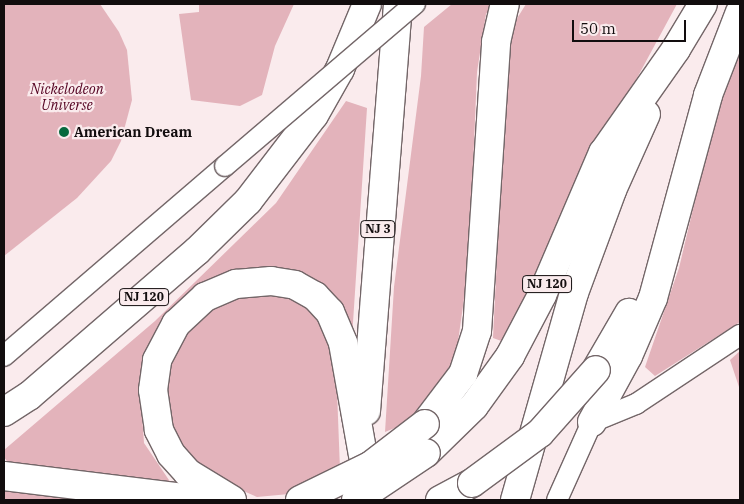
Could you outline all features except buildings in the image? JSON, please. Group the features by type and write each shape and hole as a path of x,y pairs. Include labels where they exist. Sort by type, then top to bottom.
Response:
{"highway":[{"name":"NJ 120","path":"4,418 214,235 262,186 301,135 328,92 367,4"},
{"name":"NJ 3","path":"362,500 363,455 378,227 398,4"},
{"path":"300,500 353,476 425,424 463,374 477,331 496,42 505,4"},
{"path":"515,500 557,346 589,249 625,160 676,48 703,4"},
{"path":"440,500 472,483 540,433 596,370 622,327 641,284 688,110 734,4"},
{"path":"592,422 624,365 652,298 708,95 740,12"},
{"name":"NJ 120","path":"356,500 426,453 474,406 510,356 542,295 603,153 676,48"},
{"path":"232,500 188,473 171,454 159,430 152,390 157,360 176,324 205,297 226,288 260,281 284,282 315,296 330,312 343,343 363,455"},
{"path":"4,412 28,396"},
{"path":"4,476 200,500"}],"street":[{"path":"4,356 415,4"},
{"path":"557,500 592,422 636,404 740,335"}],"green space":[{"name":"Nickelodeon Universe","path":"4,4 100,4 119,32 127,50 132,100 121,141 111,161 77,198 4,256"},
{"path":"199,4 294,4 275,46 262,95 240,106 191,100 179,14 199,12"},
{"path":"452,4 493,4 486,14 477,72 469,263 455,363 412,421 385,432 394,287 421,76 424,27"},
{"path":"526,4 677,4 604,139 507,343 493,338 508,33"},
{"path":"740,43 740,322 655,376 645,367 679,268 723,83"},
{"path":"346,101 367,108 352,338 346,324 238,273 151,348 140,385 144,443 175,489 11,467 4,457 4,450 155,321 276,203"},
{"path":"256,295 291,298 304,305 324,323 336,365 340,470 289,494 257,497 209,476 176,441 169,423 165,380 175,349 189,328 205,312 223,302"},
{"path":"740,351 740,390 730,360"},
{"path":"4,489 100,500 4,500"}],"place":[{"name":"American Dream","path":"64,132"}]}
